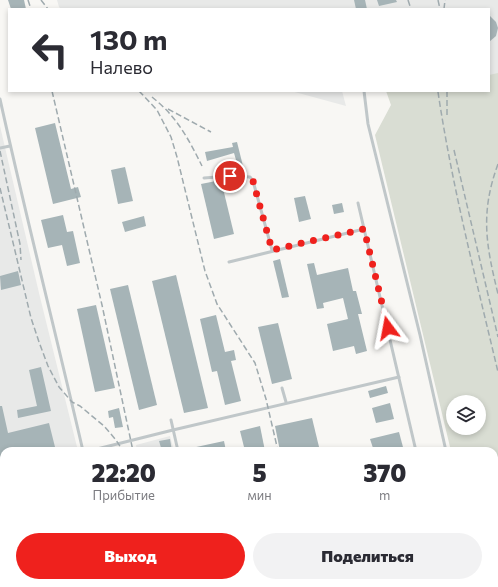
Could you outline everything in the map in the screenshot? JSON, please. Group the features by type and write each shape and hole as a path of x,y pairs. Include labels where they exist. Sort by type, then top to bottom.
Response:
{"lane":[{"path":"364,92 368,124 420,335 445,447"},
{"path":"0,99 27,219 49,304 82,447"},
{"path":"0,148 10,146"},
{"path":"204,178 230,176 250,177 253,181 272,250"},
{"path":"358,203 415,447"},
{"path":"230,262 272,250 364,229"},
{"path":"105,447 286,402 399,377"},
{"path":"282,388 286,402"},
{"path":"171,420 177,447"}],"shaded area":[{"path":"57,0 498,0 498,74 490,76 490,8 59,7"},
{"path":"498,73 498,447 450,447 447,435 486,435 486,395 446,395 446,430 375,135 391,105 386,92 490,92 490,75"},
{"path":"295,92 342,92 346,106"},
{"path":"0,126 77,447 0,447"},
{"path":"170,436 173,447 136,447 136,445"}],"building":[{"path":"8,0 24,0 26,8 11,8"},
{"path":"354,0 365,0 367,8 356,8"},
{"path":"377,0 396,0 397,2 379,6"},
{"path":"490,16 496,22 498,28 496,36 490,41"},
{"path":"55,123 71,189 78,187 81,197 53,204 35,128"},
{"path":"237,142 243,166 238,167 234,153 207,161 205,152 233,147 232,143"},
{"path":"125,167 133,201 118,204 111,170"},
{"path":"221,180 234,234 214,239 201,184"},
{"path":"305,196 311,219 299,222 294,198"},
{"path":"342,203 344,212 334,214 332,205"},
{"path":"63,215 67,232 73,231 80,263 67,266 62,245 48,248 41,220"},
{"path":"144,216 146,226 125,232 122,222"},
{"path":"280,259 289,297 282,298 273,261"},
{"path":"314,263 317,275 348,268 353,291 356,291 362,314 358,314 367,351 356,354 354,346 333,351 327,324 348,319 343,298 323,303 324,308 317,309 307,264"},
{"path":"18,271 21,285 1,290 0,276"},
{"path":"176,275 208,408 184,413 152,281"},
{"path":"128,285 157,405 139,410 110,289"},
{"path":"96,305 115,388 95,392 77,309"},
{"path":"216,315 225,352 234,350 236,360 231,361 241,401 225,405 217,371 212,372 200,319"},
{"path":"278,323 292,379 272,384 258,327"},
{"path":"41,367 51,411 18,418 17,410 37,406 29,370"},
{"path":"386,386 388,393 370,398 368,391"},
{"path":"390,403 394,419 376,423 372,408"},
{"path":"0,406 2,406 8,433 49,423 55,447 0,447"},
{"path":"119,408 123,427 115,428 113,417 109,418 108,411"},
{"path":"312,418 319,447 279,447 275,426"},
{"path":"260,426 264,447 244,447 240,431"},
{"path":"399,432 403,447 373,447 370,439"},
{"path":"170,439 171,447 161,447 159,441"},
{"path":"224,441 225,447 196,447"}],"railway":[{"path":"28,0 31,8"},
{"path":"41,0 47,8"},
{"path":"408,0 411,8"},
{"path":"438,0 440,8"},
{"path":"444,8 445,0"},
{"path":"52,92 102,305 132,447"},
{"path":"140,92 157,110 171,137 205,271 217,304 255,363 266,399 277,447"},
{"path":"438,92 457,197 498,372"},
{"path":"447,92 447,117"},
{"path":"152,97 180,126 202,166"},
{"path":"168,109 211,132"},
{"path":"454,150 498,337"},
{"path":"0,151 20,244 21,260"},
{"path":"498,164 492,182 487,214 490,260 498,294"},
{"path":"0,188 31,318 48,366 59,387 72,402 80,406 104,426 120,447"}],"route":[{"path":"230,176 246,176 250,177 253,181 272,250 364,229 388,328"}]}
